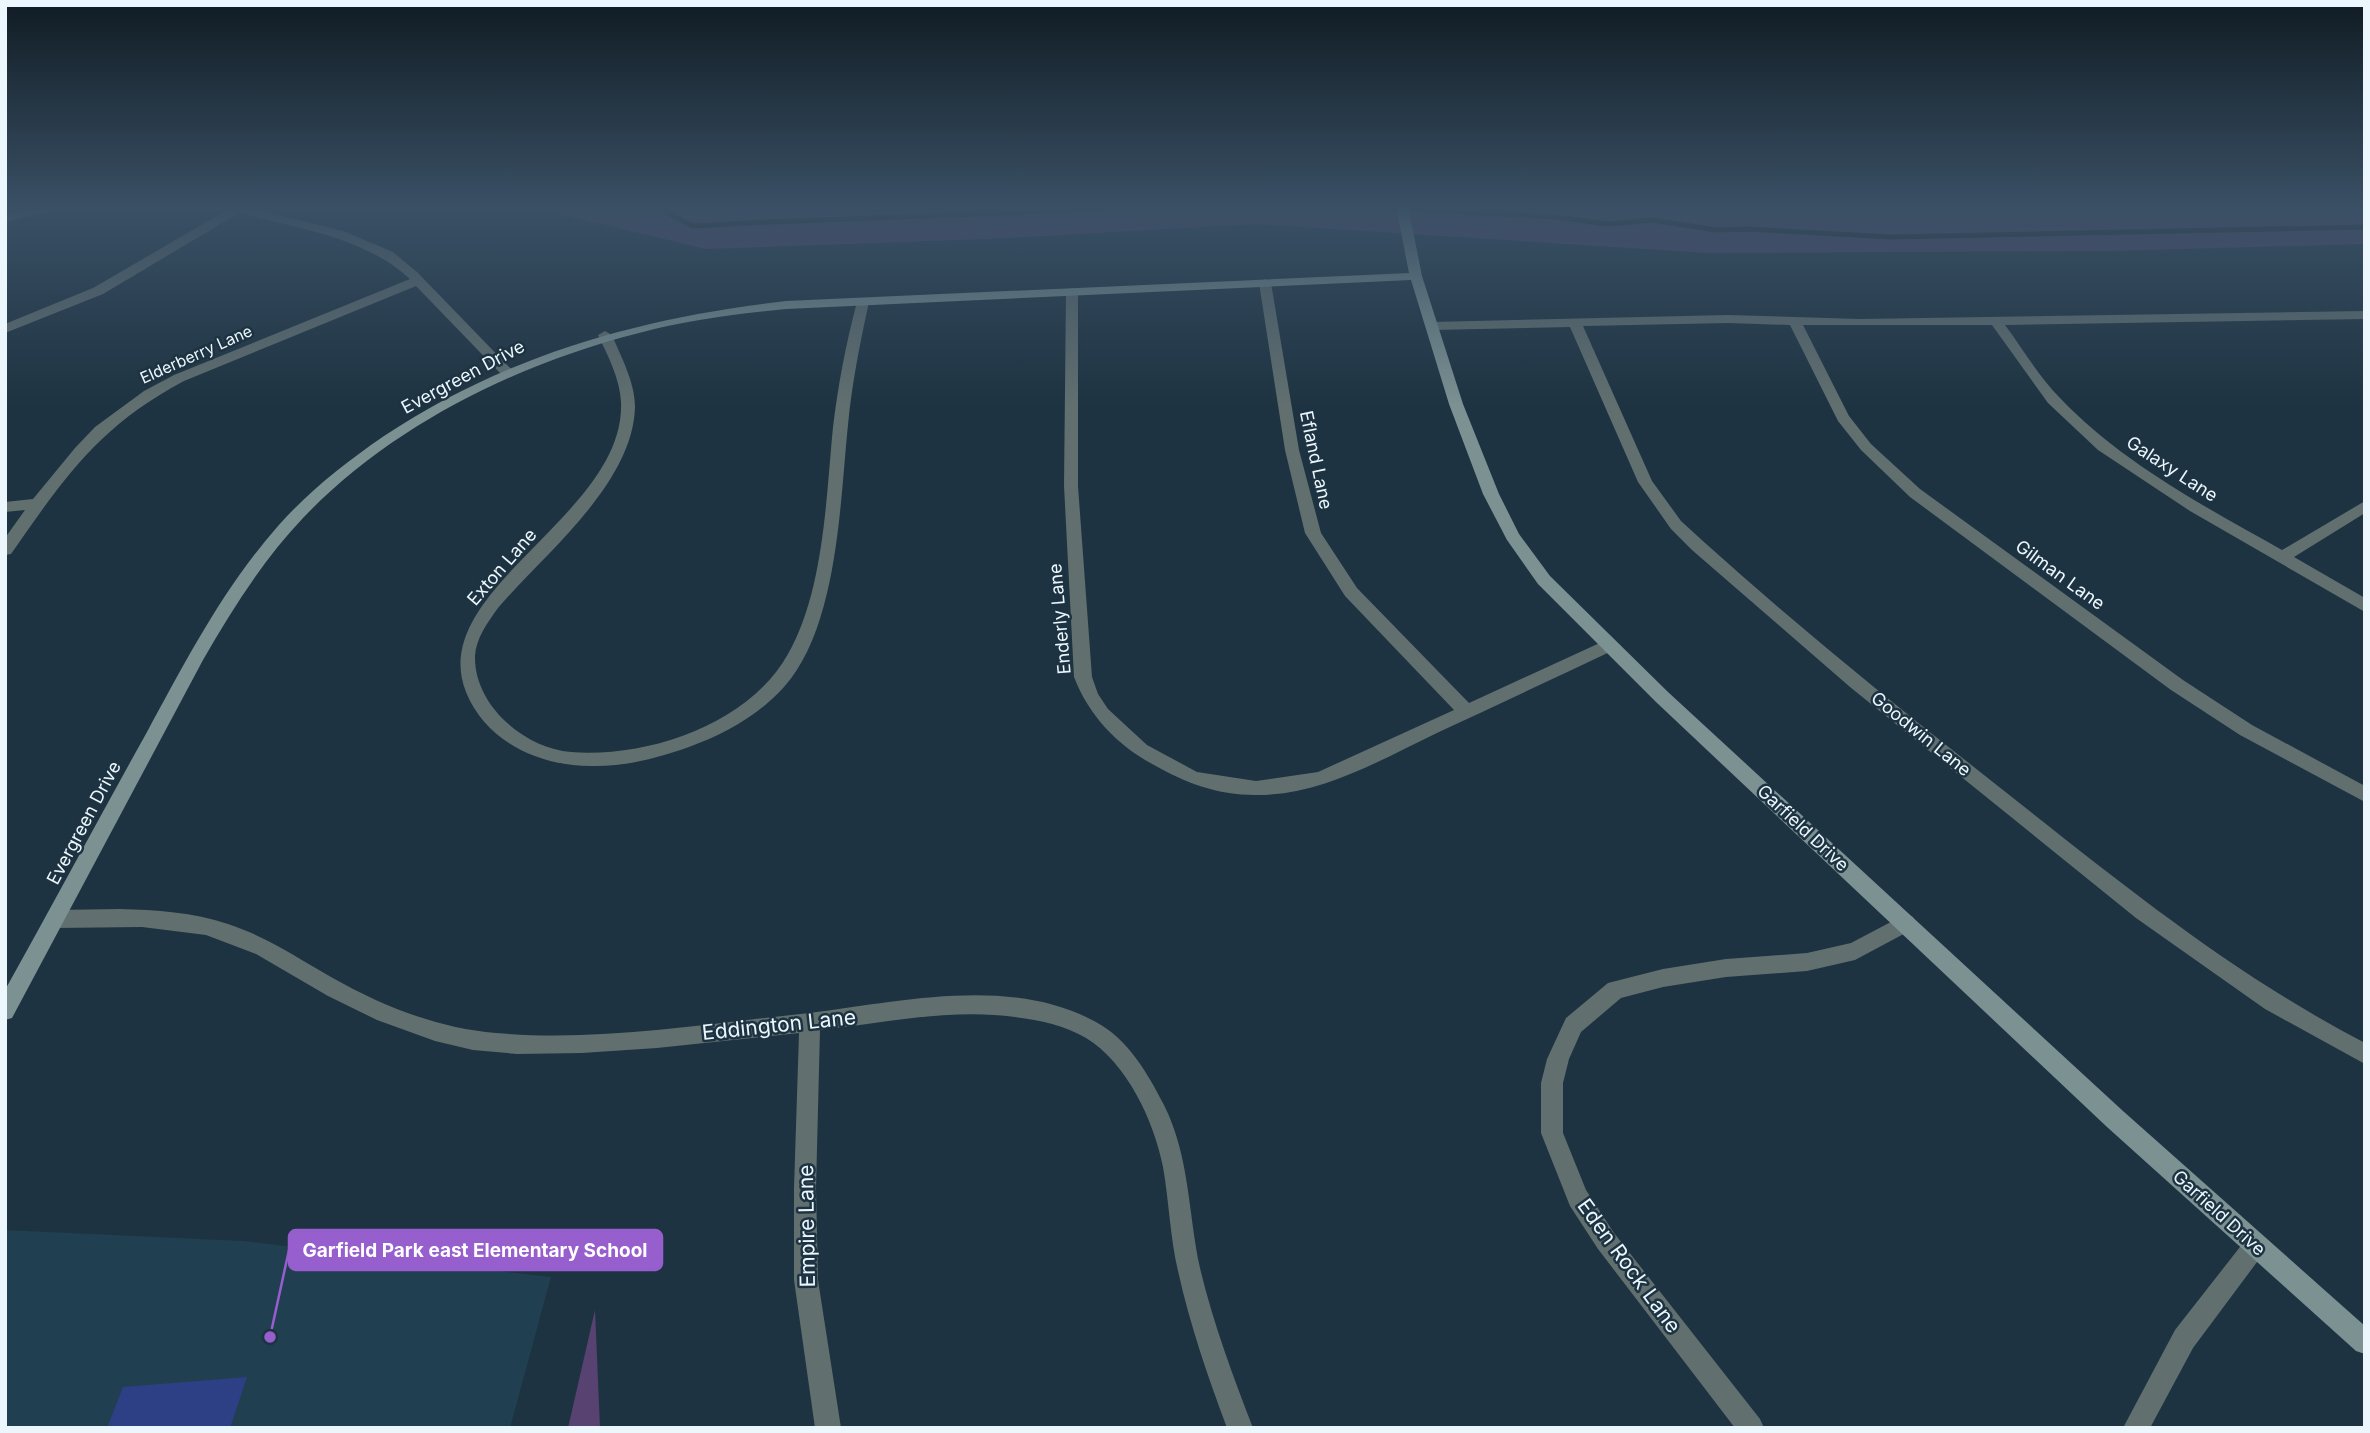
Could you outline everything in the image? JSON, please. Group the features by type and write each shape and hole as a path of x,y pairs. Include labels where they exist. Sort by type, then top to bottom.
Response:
{"street":[{"path":"5,329 98,291 127,273"},
{"path":"408,273 507,372"},
{"name":"Garfield Drive","path":"1415,273 1456,404 1491,494 1512,536 1544,580 1662,697 2160,1161 2365,1342"},
{"name":"Evergreen Drive","path":"5,1011 197,655 238,588 308,504 364,457 429,414 507,372 606,335 715,312 786,305 1416,276"},
{"name":"Elderberry Lane","path":"5,550 84,444 124,408 149,391 417,281"},
{"name":"Efland Lane","path":"1265,283 1292,450 1302,500 1313,533 1351,592 1468,713"},
{"name":"Enderly Lane","path":"1072,292 1071,486 1083,677 1090,696 1102,714 1141,750 1165,765 1203,780 1256,788 1321,779 1610,645"},
{"name":"Exton Lane","path":"606,335 625,381 629,408 620,447 593,495 481,619 467,656 473,693 499,727 542,753 569,759 629,756 690,740 743,712 783,677 796,656 812,613 826,546 853,342 863,302"},
{"path":"1432,326 1728,319 1795,322 2365,315"},
{"name":"Galaxy Lane","path":"1995,320 2040,383 2083,431 2146,477 2365,606"},
{"name":"Gilman Lane","path":"1795,322 1843,418 1866,447 1915,493 2211,708 2365,795"},
{"name":"Goodwin Lane","path":"1575,323 1646,482 1676,525 1698,546 1894,712 2156,924 2287,1013 2365,1054"},
{"path":"5,506 38,504"},
{"path":"2281,558 2365,506"},
{"name":"Eddington Lane","path":"55,919 164,920 227,932 290,960 319,980 383,1013 419,1027 458,1037 548,1045 657,1038 970,1003 1027,1007 1079,1023 1111,1045 1140,1084 1166,1136 1177,1190 1180,1232 1190,1276 1203,1323 1240,1428"},
{"name":"Eden Rock Lane","path":"1751,1428 1606,1241 1578,1198 1552,1133 1552,1083 1558,1059 1573,1025 1615,990 1676,976 1726,968 1807,962 1855,951 1906,923"},
{"name":"Empire Lane","path":"810,1022 805,1200 806,1280 828,1428"},
{"path":"2136,1428 2150,1397 2184,1339 2255,1246"}],"shaded area":[{"path":"5,1230 243,1241 551,1277 510,1428 5,1428"},
{"path":"595,1310 600,1428 568,1428"}],"building":[{"path":"247,1377 230,1428 107,1428 123,1387"}],"place":[{"name":"Garfield Park east Elementary School","path":"270,1337"}]}
